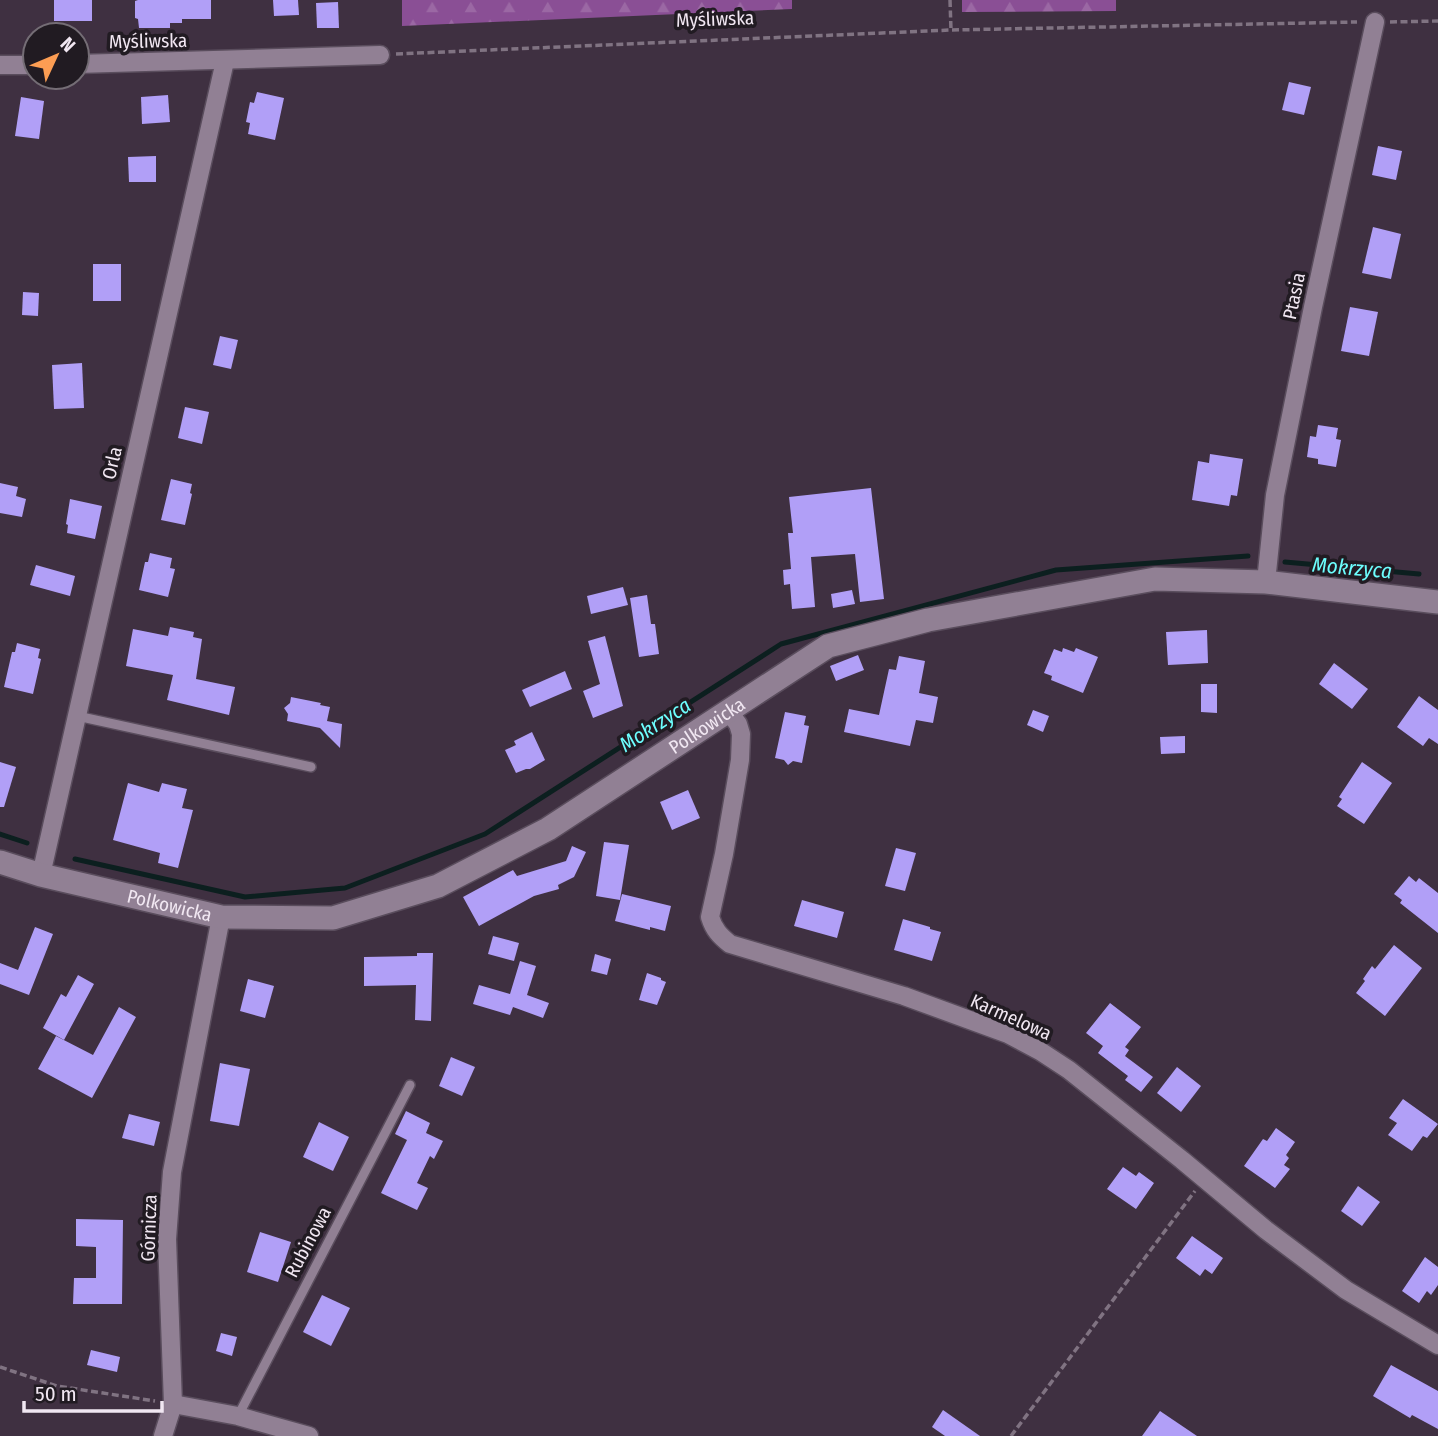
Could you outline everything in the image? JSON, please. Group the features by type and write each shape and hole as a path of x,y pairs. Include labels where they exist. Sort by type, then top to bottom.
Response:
{"street":[{"name":"Ptasia","path":"1266,582 1275,495 1375,22"},
{"name":"Myśliwska","path":"91,64 380,55"},
{"name":"Orla","path":"41,875 225,61"},
{"path":"0,65 21,65"},
{"name":"Polkowicka","path":"0,862 41,875 221,917 333,918 438,886 548,829 828,646 928,620 1155,579 1266,582 1438,602"},
{"name":"Karmelowa","path":"728,711 738,724 741,734 740,760 710,917 720,936 730,944 904,996 1008,1034 1040,1051 1069,1070 1266,1230 1346,1290 1438,1345"},
{"name":"Górnicza","path":"163,1436 173,1404 167,1239 172,1172 221,917"},
{"path":"173,1404 238,1416 309,1436"}],"lane":[{"path":"77,716 311,767"},
{"name":"Rubinowa","path":"238,1416 410,1085"}],"path":[{"path":"950,0 951,30"},
{"name":"Myśliwska","path":"380,55 951,30 1438,21"},
{"path":"1011,1436 1204,1178"},
{"path":"0,1367 57,1386 173,1404"}],"green space":[{"path":"402,0 792,0 792,9 402,26"},
{"path":"962,0 1116,0 1116,11 962,12"}],"building":[{"path":"54,0 92,0 92,21 54,21"},
{"path":"211,0 211,19 182,19 182,23 170,23 170,28 139,28 138,19 135,18 135,1"},
{"path":"273,0 298,0 299,15 274,16"},
{"path":"338,2 339,28 317,28 316,3"},
{"path":"1289,82 1311,87 1304,115 1282,110"},
{"path":"257,92 284,98 275,140 248,134 250,123 246,122 250,102 254,103"},
{"path":"168,95 170,122 142,124 141,97"},
{"path":"21,97 44,101 39,139 15,136"},
{"path":"1378,146 1402,151 1396,180 1372,175"},
{"path":"156,156 156,182 129,182 128,157"},
{"path":"1373,227 1401,234 1391,279 1362,273"},
{"path":"93,264 121,264 121,301 93,301"},
{"path":"23,292 39,293 38,316 22,315"},
{"path":"1350,307 1378,312 1369,356 1341,351"},
{"path":"220,336 238,340 231,369 213,365"},
{"path":"82,363 84,408 54,409 52,365"},
{"path":"185,407 209,412 202,444 178,438"},
{"path":"1318,425 1338,428 1336,439 1341,440 1336,467 1318,464 1318,459 1307,457 1310,436 1316,437"},
{"path":"1210,454 1243,459 1237,496 1231,495 1229,506 1192,500 1198,461 1209,463"},
{"path":"171,479 192,484 185,525 161,520"},
{"path":"0,483 18,487 16,496 26,499 22,517 0,513"},
{"path":"871,488 884,599 860,602 855,554 811,557 815,607 792,609 790,584 784,585 783,570 791,569 788,533 793,533 789,497"},
{"path":"70,499 102,506 95,539 67,533"},
{"path":"150,553 172,558 170,568 175,569 168,597 139,590 145,562 148,562"},
{"path":"36,565 75,576 70,596 30,585"},
{"path":"623,587 628,605 591,614 587,596"},
{"path":"852,590 855,604 833,608 831,594"},
{"path":"647,595 659,654 639,657 630,598"},
{"path":"170,627 194,632 193,637 202,639 196,679 235,687 229,715 167,700 173,675 126,666 133,629 168,636"},
{"path":"1207,630 1208,663 1168,665 1166,632"},
{"path":"605,636 623,706 593,718 583,691 600,684 588,641"},
{"path":"17,643 40,649 38,658 41,659 33,694 4,687 12,652 15,652"},
{"path":"1063,648 1074,652 1076,648 1098,657 1083,693 1051,680 1052,676 1044,673 1054,649 1062,652"},
{"path":"858,655 864,670 836,681 830,666"},
{"path":"899,656 925,661 919,693 938,697 933,723 916,720 910,746 844,732 849,709 879,715 889,669 896,670"},
{"path":"1334,663 1368,689 1352,709 1319,684"},
{"path":"565,671 572,689 530,707 522,690"},
{"path":"1201,684 1217,684 1217,713 1201,712"},
{"path":"1419,696 1438,710 1438,744 1429,738 1423,746 1397,727"},
{"path":"291,697 330,707 327,721 342,724 340,748 320,728 287,721 288,714 284,708 290,703"},
{"path":"1033,710 1049,716 1043,732 1027,725"},
{"path":"785,712 806,716 804,725 809,726 802,763 793,761 788,765 784,760 775,758"},
{"path":"532,732 545,760 516,773 505,750 516,745 514,741"},
{"path":"1185,736 1185,753 1161,754 1160,737"},
{"path":"0,762 16,767 4,807 0,807"},
{"path":"1362,762 1392,783 1364,824 1337,806 1342,799 1339,797"},
{"path":"128,783 159,792 162,783 187,789 182,808 193,810 178,868 158,863 160,853 113,840"},
{"path":"688,790 700,818 672,830 660,802"},
{"path":"604,842 629,845 620,900 596,896"},
{"path":"572,846 586,852 574,877 558,885 559,889 534,896 479,926 463,897 513,870 517,876 566,861"},
{"path":"896,848 916,853 905,891 885,886"},
{"path":"1409,876 1416,882 1419,878 1438,893 1438,933 1400,903 1402,900 1394,894"},
{"path":"622,894 671,906 665,931 615,921"},
{"path":"802,900 844,912 837,938 794,926"},
{"path":"903,919 941,932 932,961 894,950"},
{"path":"35,927 53,934 29,995 0,984 0,963 18,970"},
{"path":"493,936 519,943 514,961 488,954"},
{"path":"1394,945 1422,968 1385,1016 1356,993 1372,966 1375,969"},
{"path":"417,953 433,953 431,1021 415,1020 416,985 364,986 364,957 417,956"},
{"path":"595,954 611,959 607,975 591,971"},
{"path":"520,961 536,966 527,995 549,1003 543,1018 513,1007 510,1015 473,1004 479,985 510,994"},
{"path":"647,973 666,982 657,1005 639,1000"},
{"path":"78,975 94,984 64,1040 43,1028 61,994 66,997"},
{"path":"248,979 274,986 265,1018 240,1011"},
{"path":"1110,1003 1141,1027 1125,1047 1129,1050 1125,1056 1153,1077 1141,1092 1125,1080 1128,1076 1098,1053 1103,1046 1086,1033"},
{"path":"119,1007 136,1017 92,1098 38,1069 56,1036 93,1055"},
{"path":"451,1057 475,1067 462,1096 439,1086"},
{"path":"220,1063 250,1069 239,1126 210,1121"},
{"path":"1177,1067 1201,1086 1181,1112 1157,1093"},
{"path":"1403,1099 1438,1124 1427,1138 1423,1136 1412,1151 1388,1135 1397,1123 1389,1118"},
{"path":"406,1111 430,1123 426,1133 443,1141 434,1159 430,1156 417,1183 428,1188 417,1210 381,1193 407,1140 395,1134"},
{"path":"129,1114 160,1122 154,1146 122,1138"},
{"path":"319,1122 349,1137 333,1171 303,1157"},
{"path":"1276,1128 1295,1142 1286,1155 1289,1158 1284,1165 1290,1169 1275,1188 1244,1166 1263,1139 1267,1141"},
{"path":"1123,1167 1136,1176 1139,1172 1154,1183 1136,1209 1107,1189"},
{"path":"1358,1186 1380,1202 1362,1226 1341,1211"},
{"path":"76,1219 123,1220 122,1304 73,1304 74,1278 96,1278 96,1247 76,1246"},
{"path":"260,1232 291,1242 278,1282 247,1272"},
{"path":"1192,1236 1223,1258 1212,1274 1205,1269 1200,1276 1176,1258"},
{"path":"1425,1257 1438,1267 1438,1285 1431,1295 1427,1291 1419,1303 1402,1291"},
{"path":"322,1295 350,1308 331,1346 303,1332"},
{"path":"221,1333 237,1337 232,1356 216,1351"},
{"path":"91,1350 120,1357 117,1372 87,1365"},
{"path":"1391,1365 1438,1391 1438,1429 1412,1415 1410,1418 1373,1396"},
{"path":"943,1410 980,1436 945,1436 932,1427"},
{"path":"1160,1411 1197,1436 1142,1436"}],"waterway":[{"name":"Mokrzyca","path":"75,859 245,897 345,888 485,834 781,644 1056,570 1248,556"},
{"name":"Mokrzyca","path":"1285,562 1419,574"},
{"name":"Mokrzyca","path":"0,834 27,843"}]}
